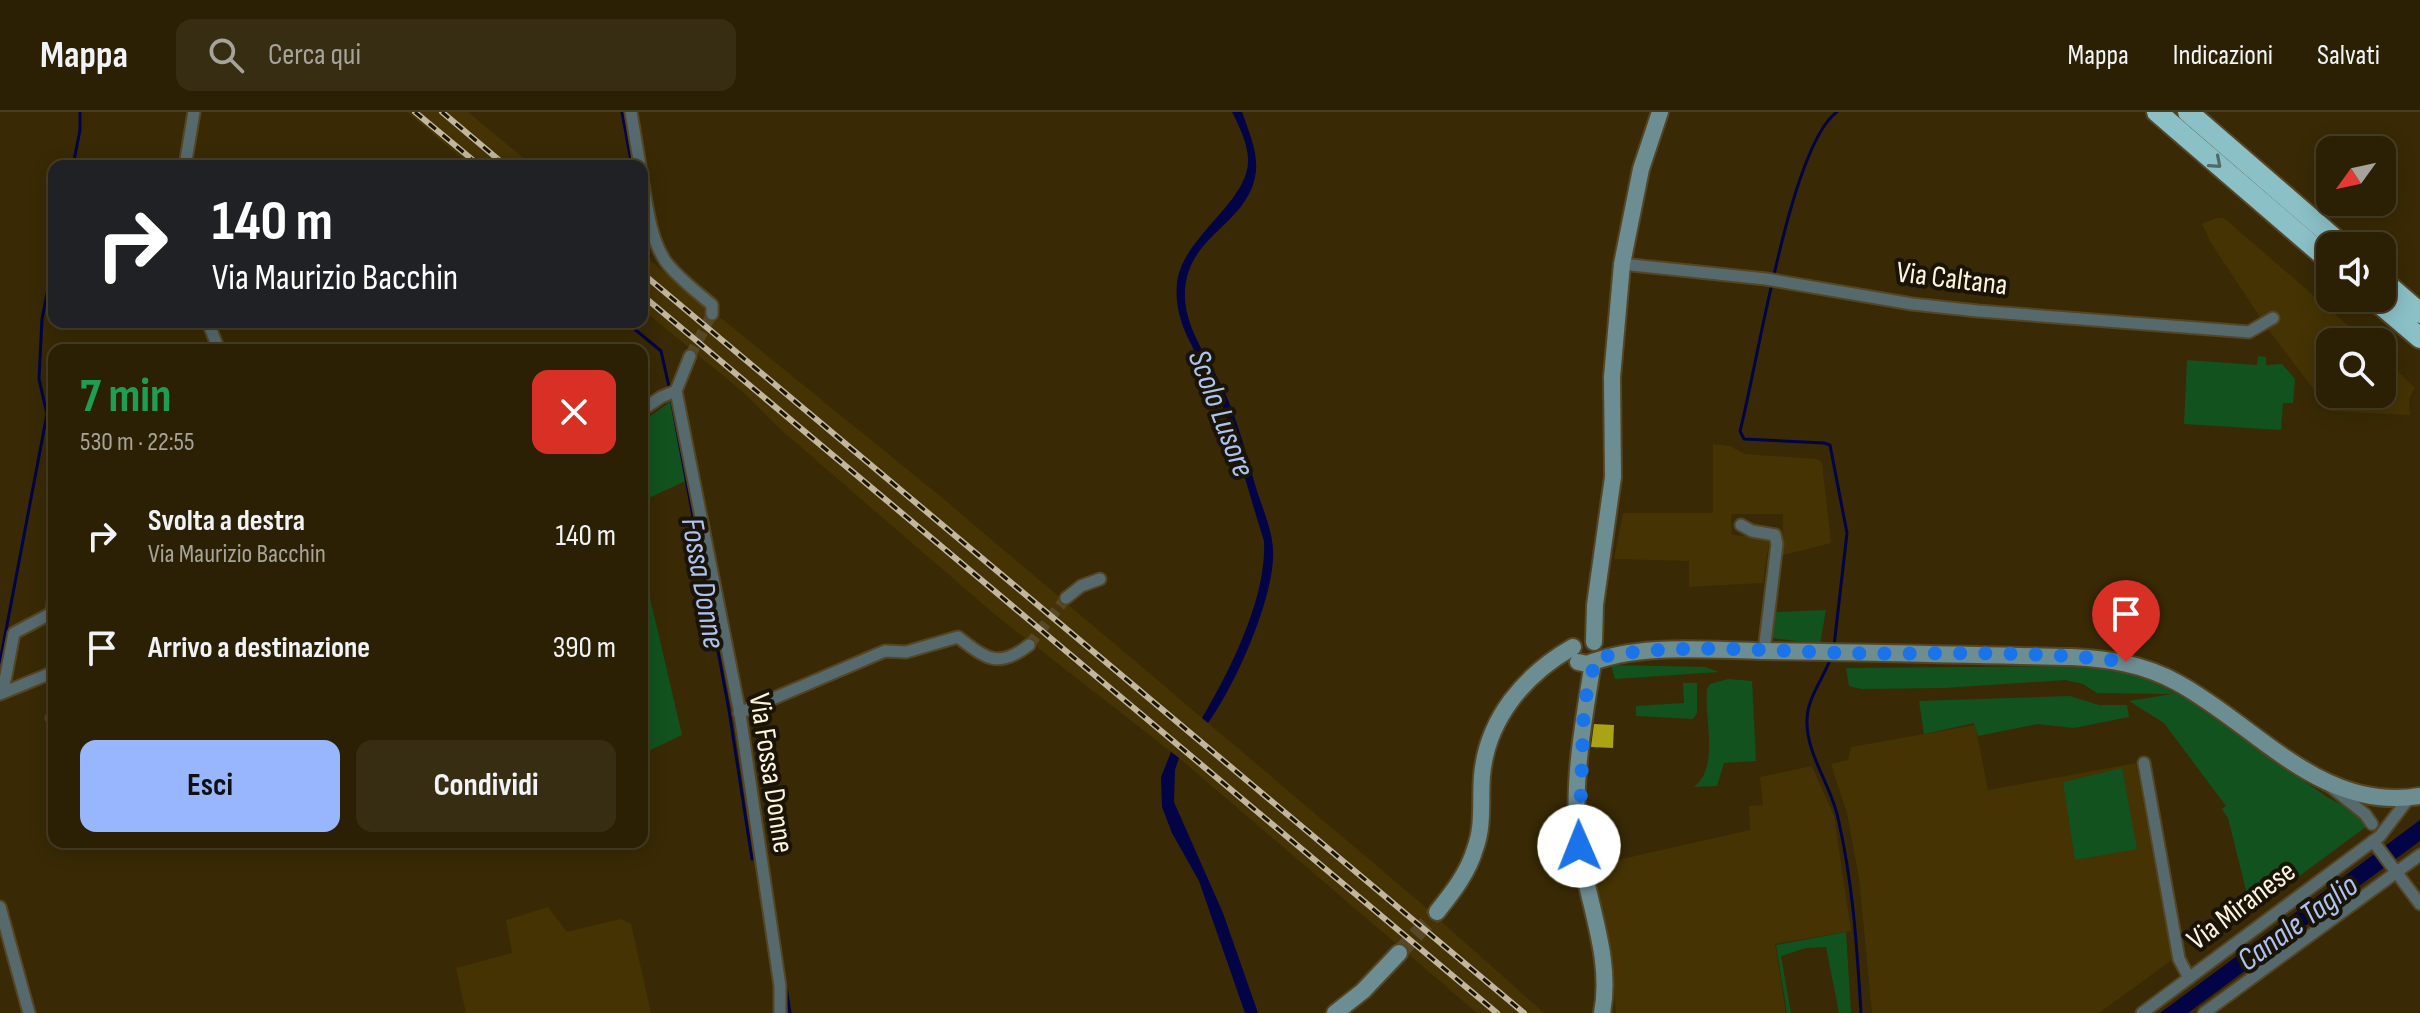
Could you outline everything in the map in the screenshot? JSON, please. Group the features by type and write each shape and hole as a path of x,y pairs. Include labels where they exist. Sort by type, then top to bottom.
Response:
{"highway":[{"path":"2157,112 2316,249"},
{"path":"2188,112 2327,232"},
{"path":"2396,292 2420,313"},
{"path":"2389,312 2420,338"}],"main road":[{"path":"1602,1013 1604,972 1578,834 1586,652 1613,477 1612,377 1622,264 1641,169 1660,112"},
{"path":"1437,912 1460,882 1476,848 1481,828 1483,764 1497,720 1513,696 1541,671 1586,652 1815,651 2072,657 2126,662 2154,671 2199,695 2325,782 2348,793 2381,799 2414,797"},
{"path":"1335,1013 1363,991 1399,953"}],"street":[{"path":"186,160 194,112"},
{"path":"631,112 639,160"},
{"path":"648,207 653,232 668,265 712,305 712,314"},
{"name":"Via Caltana","path":"1622,264 1766,279 1912,304 1978,311 2242,332 2266,323"},
{"path":"648,406 670,393 690,356"},
{"name":"Via Fossa Donne","path":"670,393 739,713 780,986 780,1013"},
{"path":"1741,525 1752,531 1775,535 1777,544 1764,651"},
{"path":"1066,598 1081,586 1100,579"},
{"path":"14,633 48,615"},
{"path":"2,693 16,619"},
{"path":"739,713 885,651 906,652 958,637 977,652 996,661 1014,656 1029,645"},
{"path":"2,693 48,674"},
{"path":"2144,763 2179,959 2189,978"},
{"path":"2325,782 2365,814 2372,824 2375,844 2420,904"},
{"name":"Via Miranese","path":"2142,1013 2375,844 2414,797"},
{"path":"2372,824 2381,799"},
{"path":"2381,799 2389,825"},
{"path":"2204,1013 2394,868 2420,855"},
{"path":"0,907 29,1013"}],"shaded area":[{"path":"407,112 468,112 526,160 464,160"},
{"path":"2224,218 2316,298 2316,312 2332,312 2351,328 2316,328 2316,392 2268,329 2211,243 2202,224"},
{"path":"648,259 940,496 1423,905 1544,1013 1477,1013 1179,758 993,613 780,429 743,392 648,314"},
{"path":"2396,370 2415,388 2409,399 2410,415 2330,411 2328,408 2396,408"},
{"path":"1713,444 1730,446 1745,454 1822,462 1831,543 1783,555 1783,514 1731,514 1732,535 1765,537 1769,543 1763,583 1689,587 1689,561 1614,559 1623,513 1713,513"},
{"path":"1975,725 1988,790 2136,763 2172,960 2099,1013 1872,1013 1859,878 1847,813 1831,764 1848,760 1851,747"},
{"path":"1812,766 1834,816 1851,931 1775,944 1786,1013 1616,1013 1611,956 1591,866 1750,830 1749,806 1763,805 1760,777"},
{"path":"548,907 567,932 620,919 631,924 651,1013 466,1013 456,968 512,953 506,920"}],"green space":[{"path":"2258,356 2266,357 2266,365 2282,364 2295,379 2293,403 2283,403 2281,430 2184,424 2187,360 2257,365"},
{"path":"674,399 690,479 648,498 648,418"},
{"path":"648,589 682,735 648,751"},
{"path":"1826,610 1820,644 1771,638 1775,612"},
{"path":"1611,665 1705,667 1719,672 1615,679"},
{"path":"2094,666 2148,679 2190,701 2327,797 2361,815 2367,826 2294,880 2249,902 2228,818 2222,809 2226,806 2164,723 2129,701 2172,694 2097,693 2083,684 2066,680 1944,688 1861,689 1849,686 1846,668"},
{"path":"1728,679 1752,681 1756,761 1724,763 1717,786 1694,787 1702,778 1709,755 1707,689 1710,684"},
{"path":"1683,683 1697,683 1697,713 1693,719 1636,716 1636,706 1684,703"},
{"path":"2070,696 2099,705 2127,705 2129,717 2074,728 2038,724 1978,736 1974,723 1924,734 1919,701"},
{"path":"2122,768 2137,849 2075,860 2063,782"},
{"path":"1846,932 1851,1013 1839,1013 1826,947 1806,948 1781,956 1791,1013 1787,1013 1776,945"}],"water":[{"path":"1232,112 1242,112 1248,128 1255,152 1255,177 1249,194 1239,208 1193,261 1185,299 1190,324 1234,417 1273,549 1268,590 1261,615 1230,687 1208,723 1202,718 1224,678 1253,609 1260,586 1264,541 1217,391 1185,332 1177,301 1177,283 1182,266 1202,234 1239,189 1246,174 1246,146"},
{"path":"1171,752 1179,758 1175,770 1174,802 1223,913 1258,1013 1245,1013 1199,881 1172,833 1162,807 1161,777"},
{"name":"Canale Taglio","path":"2420,820 2420,841 2188,1013 2160,1013"}],"building":[{"path":"1594,724 1614,725 1613,748 1591,747"}],"waterway":[{"path":"74,160 80,112"},
{"name":"Fossa Donne","path":"622,112 631,160"},
{"path":"1834,646 1847,533 1830,445 1744,439 1740,431 1790,211 1804,167 1820,133 1837,112"},
{"name":"Fossa Donne","path":"648,251 648,257"},
{"path":"0,662 47,414 39,379 42,319 48,288"},
{"name":"Fossa Donne","path":"633,328 661,351 670,391"},
{"name":"Fossa Donne","path":"671,398 729,710 752,859"},
{"path":"1831,657 1810,704 1808,733 1835,806 1843,842 1854,915 1861,1013"},
{"path":"767,863 790,1013"}],"tunnel":[{"path":"690,356 712,314"},
{"path":"1029,645 1066,598"},
{"path":"1399,953 1437,912"}],"railway":[{"path":"415,112 473,160"},
{"path":"442,112 499,160"},
{"path":"648,278 1524,1013"},
{"path":"648,300 1497,1013"}],"route":[{"path":"1579,846 1584,704 1596,658 1645,651 1764,651 2072,657 2126,662"}],"water label":[{"name":"Scolo Lusore","path":"1222,413"}]}
